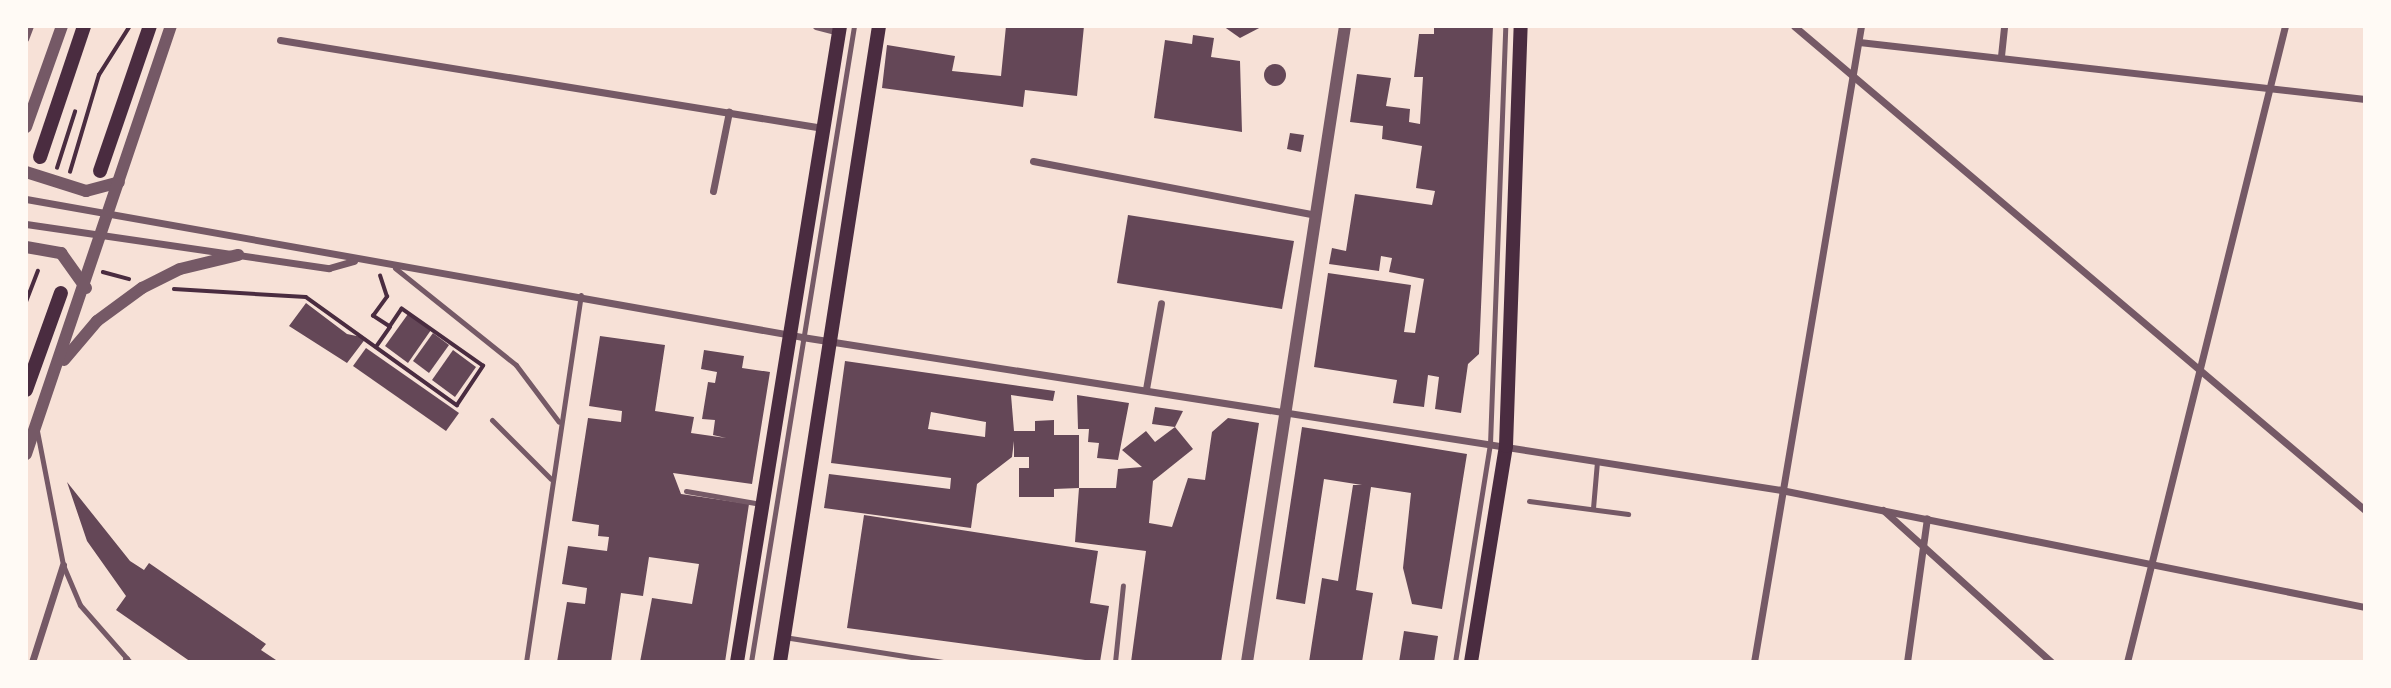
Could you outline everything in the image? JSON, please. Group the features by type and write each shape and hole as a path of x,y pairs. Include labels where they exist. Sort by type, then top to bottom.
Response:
{"main road":[{"path":"40,157 84,26"},
{"path":"100,171 150,26"},
{"path":"780,662 878,26"},
{"path":"1471,662 1506,446 1521,26"},
{"path":"737,662 761,504 795,336 822,128 839,29"},
{"path":"26,390 61,293"}],"street":[{"path":"26,128 62,26"},
{"path":"26,454 86,288 171,26"},
{"path":"816,26 839,29"},
{"path":"1247,662 1345,26"},
{"path":"1794,26 1853,72 2202,375 2365,510"},
{"path":"1754,662 1861,26"},
{"path":"2001,56 2004,26"},
{"path":"2127,662 2202,375 2285,26"},
{"path":"280,40 822,128"},
{"path":"1858,42 2365,99"},
{"path":"713,191 729,112"},
{"path":"1033,161 1315,215"},
{"path":"26,172 86,191 119,181"},
{"path":"26,199 333,250 355,261 376,265 581,295 795,336 1286,410 1781,490 2152,562 2365,607"},
{"path":"26,224 329,268 355,261"},
{"path":"26,247 61,253 86,288"},
{"path":"59,366 97,321 142,288 180,269 238,255"},
{"path":"1146,389 1161,303"},
{"path":"1881,508 1921,549 2051,662"},
{"path":"1907,662 1927,518"},
{"path":"32,662 63,565"},
{"path":"2039,662 2040,653"}],"lane":[{"path":"26,39 31,26"},
{"path":"751,662 795,336 854,26"},
{"path":"1455,662 1490,444 1505,26"},
{"path":"395,268 516,365 559,422"},
{"path":"526,662 559,422 581,295"},
{"path":"492,420 551,479"},
{"path":"37,428 63,565 80,605 127,661"},
{"path":"1592,508 1597,461"},
{"path":"686,491 761,504"},
{"path":"1529,501 1628,514"},
{"path":"1115,662 1123,585"},
{"path":"784,637 943,662"},
{"path":"520,662 527,654"}],"path":[{"path":"68,181 99,75 130,26"},
{"path":"55,173 76,106"},
{"path":"376,265 387,297 373,316 390,327"},
{"path":"26,302 38,271"},
{"path":"306,297 457,405 483,366 402,309 376,347"}],"building":[{"path":"1006,26 1084,26 1077,96 1025,90 1023,107 882,88 887,45 955,56 952,71 1001,76"},
{"path":"1223,26 1263,26 1240,38"},
{"path":"1434,26 1493,26 1479,354 1468,364 1461,413 1435,409 1439,377 1428,375 1424,407 1393,403 1397,380 1314,367 1328,273 1411,285 1404,332 1415,333 1424,279 1389,272 1392,258 1381,256 1379,271 1329,264 1332,248 1346,251 1355,194 1432,205 1435,191 1416,188 1422,146 1382,139 1383,126 1350,122 1357,74 1391,78 1386,106 1410,109 1409,122 1420,124 1423,77 1414,77 1419,34 1434,34"},
{"path":"1193,35 1214,38 1211,57 1240,61 1242,132 1154,118 1165,40 1192,44"},
{"path":"1275,64 1283,67 1286,75 1283,83 1275,86 1267,83 1264,75 1267,67"},
{"path":"1290,133 1304,135 1301,152 1287,149"},
{"path":"1128,215 1294,241 1282,309 1117,283"},
{"path":"306,303 347,334 366,338 347,363 289,326"},
{"path":"408,314 431,330 408,363 385,346"},
{"path":"433,333 449,345 429,373 413,361"},
{"path":"600,336 665,345 655,411 694,417 691,433 726,438 713,435 715,420 702,419 708,382 715,383 717,372 701,369 704,350 744,356 742,368 770,372 752,484 673,473 681,494 749,504 725,662 640,662 652,598 692,604 699,564 649,557 643,596 621,593 611,662 557,662 567,602 585,604 587,588 562,584 568,546 607,551 609,537 598,536 599,525 572,521 588,418 621,422 622,411 589,406"},
{"path":"366,348 459,413 446,431 353,366"},
{"path":"453,350 476,367 455,397 432,380"},
{"path":"845,361 1055,391 1053,401 1011,395 1014,431 1035,431 1035,421 1054,420 1054,435 1079,435 1079,488 1054,489 1054,497 1019,497 1019,468 1029,468 1029,457 1014,457 1014,441 1012,457 977,484 971,528 824,508 829,474 950,489 951,478 831,463","holes":["931,412 986,422 985,437 928,429"]},
{"path":"1077,395 1129,403 1118,460 1097,458 1099,443 1088,442 1089,429 1078,429"},
{"path":"1155,407 1183,411 1175,427 1152,424"},
{"path":"1228,418 1259,423 1221,662 1131,662 1146,551 1075,542 1079,488 1116,488 1118,469 1142,467 1122,450 1146,431 1155,442 1175,427 1193,449 1153,481 1149,523 1172,527 1188,478 1205,480 1212,432"},
{"path":"1302,427 1467,454 1442,609 1412,604 1403,568 1411,493 1371,487 1356,590 1373,593 1362,662 1309,662 1322,578 1338,581 1353,485 1362,485 1324,479 1305,604 1276,599"},
{"path":"67,482 130,561 144,570 149,563 266,644 261,650 279,662 191,662 116,610 126,596 87,541"},
{"path":"864,515 1098,551 1090,603 1109,606 1100,662 847,628"},
{"path":"1404,631 1438,636 1434,662 1399,662"}]}
